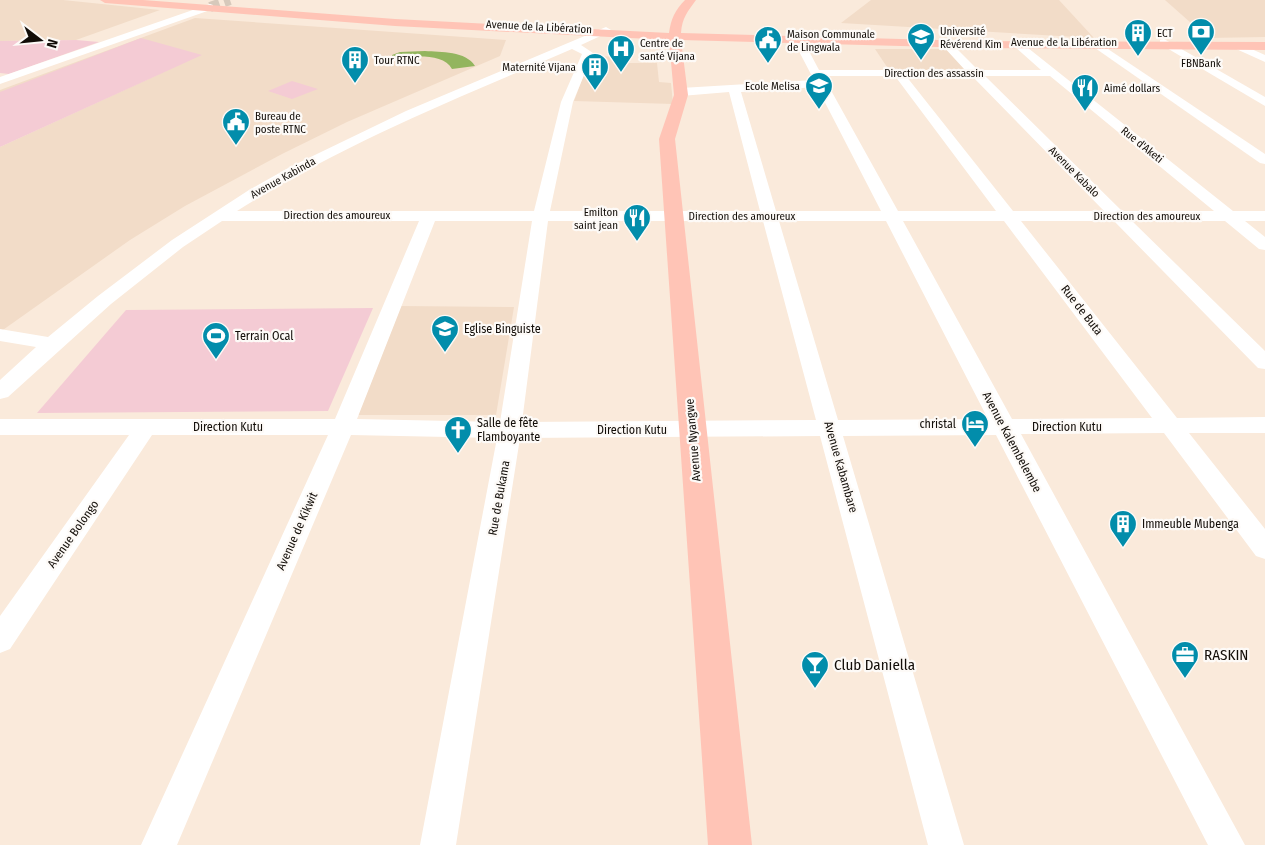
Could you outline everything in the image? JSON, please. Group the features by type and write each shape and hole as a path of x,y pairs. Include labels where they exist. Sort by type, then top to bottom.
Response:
{"main road":[{"name":"Avenue de la Libération","path":"105,0 337,20 602,32"},
{"name":"Avenue de la Libération","path":"143,0 397,20 675,36 1019,46 1167,44 1238,46 1265,44"},
{"path":"675,36 677,14 691,0"},
{"name":"Avenue Nyangwe","path":"675,36 681,92 667,130 673,216 730,845"},
{"name":"Avenue de la Libération","path":"797,40 1265,44"}],"street":[{"path":"0,81 207,8"},
{"name":"Avenue Kabinda","path":"0,392 51,344 149,263 254,193 346,144 402,117 602,32"},
{"name":"Avenue Kalembelembe","path":"797,40 1227,845"},
{"path":"1167,44 1265,102"},
{"name":"Rue de Bukama","path":"438,845 510,430 541,215 567,102 588,53 573,45"},
{"name":"Avenue Kabalo","path":"947,45 1265,362"},
{"name":"Rue d'Aketi","path":"1019,46 1265,245"},
{"path":"1099,46 1265,160"},
{"path":"1238,46 1265,60"},
{"name":"Direction des assassin","path":"681,92 734,89 818,78 898,73 1053,73"},
{"name":"Rue de Buta","path":"898,73 1265,548"},
{"name":"Avenue Kabambare","path":"734,89 946,845"},
{"name":"Avenue de Kikwit","path":"160,845 343,427 429,215"},
{"name":"Direction des amoureux","path":"219,216 1265,216"},
{"path":"0,335 51,344"},
{"name":"Direction Kutu","path":"0,427 830,430 1265,426"},
{"name":"Avenue Bolongo","path":"0,640 146,427"}],"shaded area":[{"path":"0,0 63,0 160,10 76,40 0,41"},
{"path":"871,0 1059,0 1094,38 841,23"},
{"path":"1165,0 1265,0 1265,37 1208,38"},
{"path":"195,18 506,40 500,56 347,122 282,154 185,206 130,240 0,332 0,147 168,70 0,143 0,90"},
{"path":"141,38 202,55 0,147 0,92"},
{"path":"76,40 99,42 9,74 0,73 0,41"},
{"name":"Université Révérend Kim","path":"875,49 947,49 971,73 891,73"},
{"path":"400,52 445,52 466,57 475,66 452,69 442,60 434,58 394,58 392,55"},
{"name":"Centre de santé Vijana","path":"591,56 623,57 622,63 657,63 659,82 671,83 673,104 574,101"},
{"path":"292,81 318,89 292,99 268,91"},
{"name":"Eglise Binguiste","path":"401,306 514,307 496,415 358,415"},
{"name":"Terrain Ocal","path":"373,308 328,411 37,413 126,310"}],"tunnel":[{"path":"210,7 230,0"}],"place":[{"name":"FBNBank","path":"1201,56"},
{"name":"ECT","path":"1138,57"},
{"name":"Université Révérend Kim","path":"921,61"},
{"name":"Maison Communale de Lingwala","path":"768,64"},
{"name":"Centre de santé Vijana","path":"621,73"},
{"name":"Tour RTNC","path":"355,84"},
{"name":"Maternité Vijana","path":"595,91"},
{"name":"Ecole Melisa","path":"819,110"},
{"name":"Aimé dollars","path":"1085,112"},
{"name":"Bureau de poste RTNC","path":"236,146"},
{"name":"Emilton saint jean","path":"637,242"},
{"name":"Eglise Binguiste","path":"445,353"},
{"name":"Terrain Ocal","path":"216,360"},
{"name":"christal","path":"975,448"},
{"name":"Salle de fête Flamboyante","path":"458,454"},
{"name":"Immeuble Mubenga","path":"1123,548"},
{"name":"RASKIN","path":"1185,679"},
{"name":"Club Daniella","path":"815,689"}]}
